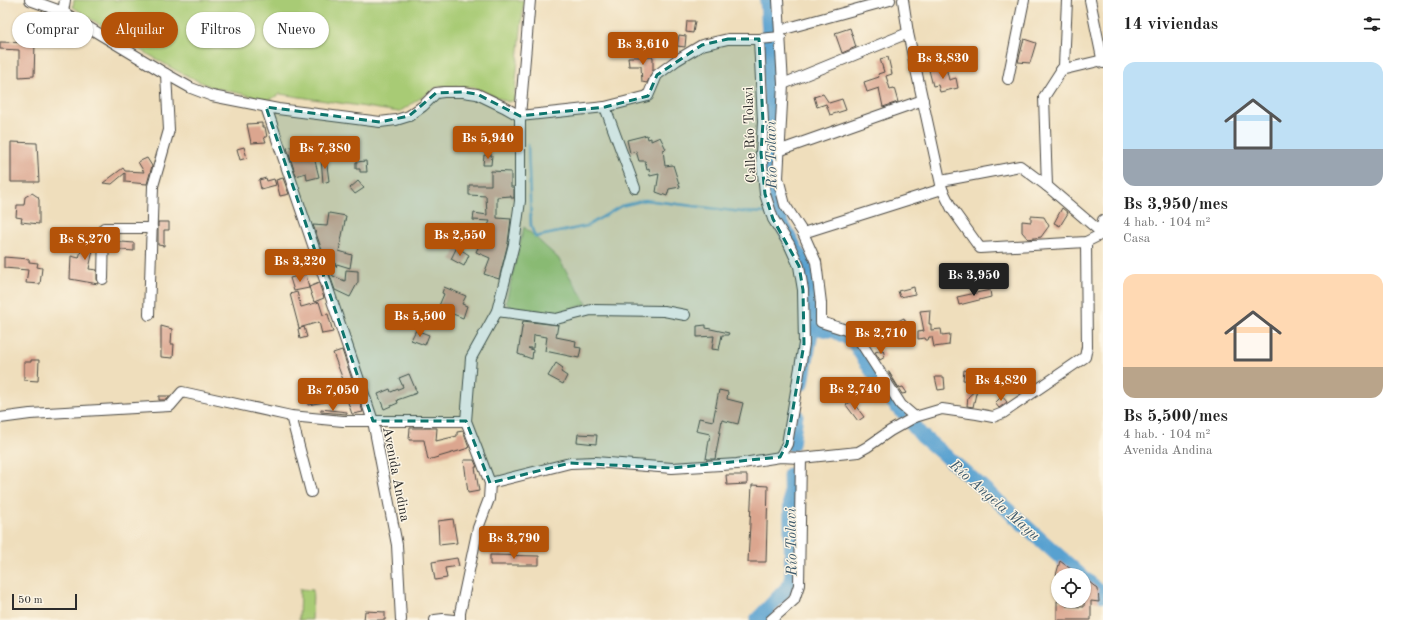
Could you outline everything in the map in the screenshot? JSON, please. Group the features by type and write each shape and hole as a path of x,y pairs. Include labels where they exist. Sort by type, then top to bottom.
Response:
{"street":[{"path":"30,0 63,12 65,0"},
{"path":"460,620 460,613 478,528 489,499 490,483 466,421 471,358 497,311 514,244 520,202 520,116 530,0"},
{"name":"Calle Río Tolavi","path":"778,0 783,84 781,150 778,178 785,205 803,232 816,262 821,302 821,322 846,330 858,338 901,405 915,417"},
{"path":"93,30 191,88 212,96 266,107 380,122 396,120 409,116 423,106 436,93 463,92 477,94 520,116 605,107 648,96 657,75 676,60 702,45 728,39 759,39 781,35 890,0"},
{"path":"903,0 908,34 942,185 952,209 980,248 1086,242 1103,234"},
{"path":"1008,79 1024,0"},
{"path":"1047,186 1044,97 1064,66 1067,0"},
{"path":"1090,0 1103,64"},
{"path":"783,84 908,34"},
{"name":"Calle Río Tolavi","path":"759,39 763,122 761,153 765,194 773,219 789,244 799,266 803,290 804,344 787,444 780,458"},
{"path":"1061,70 1103,60"},
{"path":"149,315 153,186 169,130 166,74"},
{"path":"781,150 923,100"},
{"name":"Avenida Andina","path":"266,107 373,421 397,545 401,620"},
{"path":"605,107 635,188"},
{"path":"803,232 942,185 1020,166 1047,186 1103,234"},
{"path":"1103,220 1103,234"},
{"path":"103,279 104,228 152,228"},
{"path":"490,483 570,463 595,462 672,468 737,464 780,458 800,458 858,452 890,430 915,417 942,409 993,417 1003,413 1085,357 1087,347 1086,242"},
{"path":"497,311 556,319 591,310 664,311 685,315"},
{"path":"0,418 30,414 170,406 182,392 291,416 343,421 466,421"},
{"path":"291,416 311,492"},
{"path":"771,620 794,600 799,585 800,458"},
{"path":"435,620 443,618 454,620"}],"highlighted area":[{"path":"728,39 759,39 763,122 761,153 765,194 773,219 799,266 803,290 804,344 787,444 780,457 672,468 570,463 490,483 466,421 373,421 266,107 380,122 409,116 436,93 463,92 477,94 520,116 605,107 648,96 657,75 702,45"}],"green space":[{"path":"74,0 524,0 514,100 508,102 473,87 439,86 399,112 280,94 269,100 211,87 177,71 137,48 178,48 178,12 101,12 101,25 93,20 93,12 81,12 73,7"},
{"path":"524,227 558,258 587,304 557,313 510,307 506,302"},
{"path":"300,589 313,590 312,620 299,620"}],"building":[{"path":"687,21 695,21 693,33 686,32"},
{"path":"850,28 856,47 842,53 835,33"},
{"path":"679,35 686,36 685,47 677,46"},
{"path":"1024,39 1036,43 1030,63 1018,62"},
{"path":"0,42 12,42 12,48 35,48 34,76 19,77 19,50 0,49"},
{"path":"628,57 653,57 653,70 647,83 642,82 641,66 629,66"},
{"path":"888,57 892,74 886,76 890,89 894,88 898,102 883,107 879,88 867,92 864,82 879,77 878,74 884,72 880,59"},
{"path":"946,67 949,80 956,78 958,88 940,92 938,85 933,86 929,70"},
{"path":"823,94 829,103 842,99 846,110 830,115 826,104 817,107 814,97"},
{"path":"262,123 262,127 265,127 267,137 264,137 266,142 251,143 247,124"},
{"path":"647,135 648,139 651,138 651,141 660,137 666,149 663,150 665,166 673,165 680,187 669,189 667,196 656,192 659,174 650,176 649,169 647,170 645,161 639,161 636,151 630,153 627,140"},
{"path":"11,142 37,143 39,182 11,182"},
{"path":"295,146 295,148 310,146 312,158 314,157 319,177 307,180 306,173 296,176 287,148"},
{"path":"244,147 247,158 240,160 237,149"},
{"path":"484,155 492,155 491,165 483,165"},
{"path":"147,158 152,166 147,184 125,182 125,173 112,184 103,183 123,168 125,171 144,172 138,162"},
{"path":"321,158 326,158 329,181 323,183"},
{"path":"366,161 367,172 360,172 360,169 356,169 356,162"},
{"path":"491,171 511,172 511,187 514,187 514,198 511,198 511,196 497,197 497,218 511,219 508,243 499,279 484,274 490,258 476,252 490,221 473,220 474,213 487,215 486,196 469,195 469,185 491,185"},
{"path":"266,178 267,181 274,179 276,185 261,189 259,180"},
{"path":"283,178 289,194 280,196 276,180"},
{"path":"358,181 364,188 355,194 350,188"},
{"path":"32,193 38,197 39,200 39,224 21,222 22,218 16,217 17,205 24,205 25,197"},
{"path":"1062,208 1068,213 1060,226 1054,223"},
{"path":"329,213 346,216 339,251 352,255 350,268 337,264 336,267 333,252 323,253 313,225 327,226"},
{"path":"1031,216 1044,217 1049,226 1041,237 1028,239 1022,232 1022,221 1031,222"},
{"path":"158,222 169,222 169,230 164,230 164,246 158,245"},
{"path":"87,229 97,231 89,269 97,270 98,284 70,279 71,256 79,258"},
{"path":"110,241 134,243 134,251 110,249"},
{"path":"457,247 469,255 464,266 451,259"},
{"path":"4,257 29,259 29,262 38,263 37,267 42,268 40,284 26,283 28,270 4,268"},
{"path":"328,266 333,276 345,281 346,270 358,271 358,282 350,297 335,290 327,267"},
{"path":"306,274 309,288 294,291 290,278"},
{"path":"319,283 324,298 314,302 309,287"},
{"path":"444,287 466,296 462,304 467,306 463,318 438,308 444,294 442,293"},
{"path":"914,287 915,294 900,297 898,291"},
{"path":"990,290 991,297 959,305 957,297"},
{"path":"297,292 301,307 319,302 323,315 328,314 333,332 322,334 319,322 299,328 290,294"},
{"path":"930,310 929,324 931,324 931,330 941,329 942,335 950,334 949,345 934,347 932,337 929,337 928,340 925,338 918,339 918,332 924,331 920,311"},
{"path":"904,318 909,330 892,339 888,326"},
{"path":"523,321 558,325 556,337 576,341 575,347 581,348 579,358 545,351 547,337 534,335 533,348 528,348 533,350 532,359 518,354"},
{"path":"706,325 706,328 729,333 728,335 722,335 719,350 712,349 714,336 697,337 697,326"},
{"path":"161,326 172,329 171,344 174,344 173,358 161,357"},
{"path":"304,327 307,337 300,339 298,329"},
{"path":"416,330 429,335 425,345 411,340"},
{"path":"342,350 363,412 352,414 345,394 348,393 333,353"},
{"path":"883,350 885,357 880,360 875,352"},
{"path":"31,360 39,360 38,381 24,380 24,362 31,362"},
{"path":"556,363 563,368 561,372 567,376 563,384 548,376"},
{"path":"964,370 974,372 972,381 963,380"},
{"path":"1023,371 1031,380 1025,387 1016,377"},
{"path":"888,372 899,388 903,387 907,393 902,394"},
{"path":"409,374 417,393 397,400 398,403 384,409 378,394 390,389 391,392 403,387 399,378"},
{"path":"935,377 944,377 945,389 938,390"},
{"path":"319,381 324,402 308,405 304,383"},
{"path":"977,389 973,407 967,406 968,397"},
{"path":"719,390 728,392 727,399 743,403 738,424 722,420 715,459 706,459 710,434 696,431 699,418 713,421"},
{"path":"159,396 169,397 167,400 159,400"},
{"path":"1002,396 1007,402 999,408 995,403"},
{"path":"852,401 864,417 858,421 846,405"},
{"path":"321,409 347,412 347,414 321,412"},
{"path":"410,428 437,428 436,441 457,436 457,432 463,431 469,448 428,460 424,440 409,440"},
{"path":"578,434 597,435 596,444 577,442"},
{"path":"464,460 474,460 477,467 475,467 479,491 468,493"},
{"path":"726,475 747,475 747,484 727,485"},
{"path":"752,485 768,486 766,562 748,562"},
{"path":"453,519 457,543 439,545 438,521"},
{"path":"490,555 539,556 539,565 490,565"},
{"path":"457,558 459,566 445,568 447,578 435,580 432,562"},
{"path":"1060,561 1070,568 1058,568"},
{"path":"1091,584 1098,589 1099,602 1091,601"},
{"path":"1057,608 1091,608 1091,620 1057,620"},
{"path":"365,611 385,612 385,620 364,620"}],"waterway":[{"name":"Río Tolavi","path":"767,0 770,51 770,186 776,213 804,264 810,285 812,327 802,383"},
{"path":"528,144 531,226 535,237 587,226 621,206 645,200 742,212 769,213"},
{"name":"Río Angela Mayu","path":"812,327 835,331 853,341 890,399 901,411"},
{"name":"Río Tolavi","path":"792,444 796,415"},
{"name":"Río Angela Mayu","path":"911,423 922,436 981,486 1072,568"},
{"name":"Río Tolavi","path":"757,620 792,583 790,475"},
{"name":"Río Angela Mayu","path":"1091,584 1103,595"}]}
